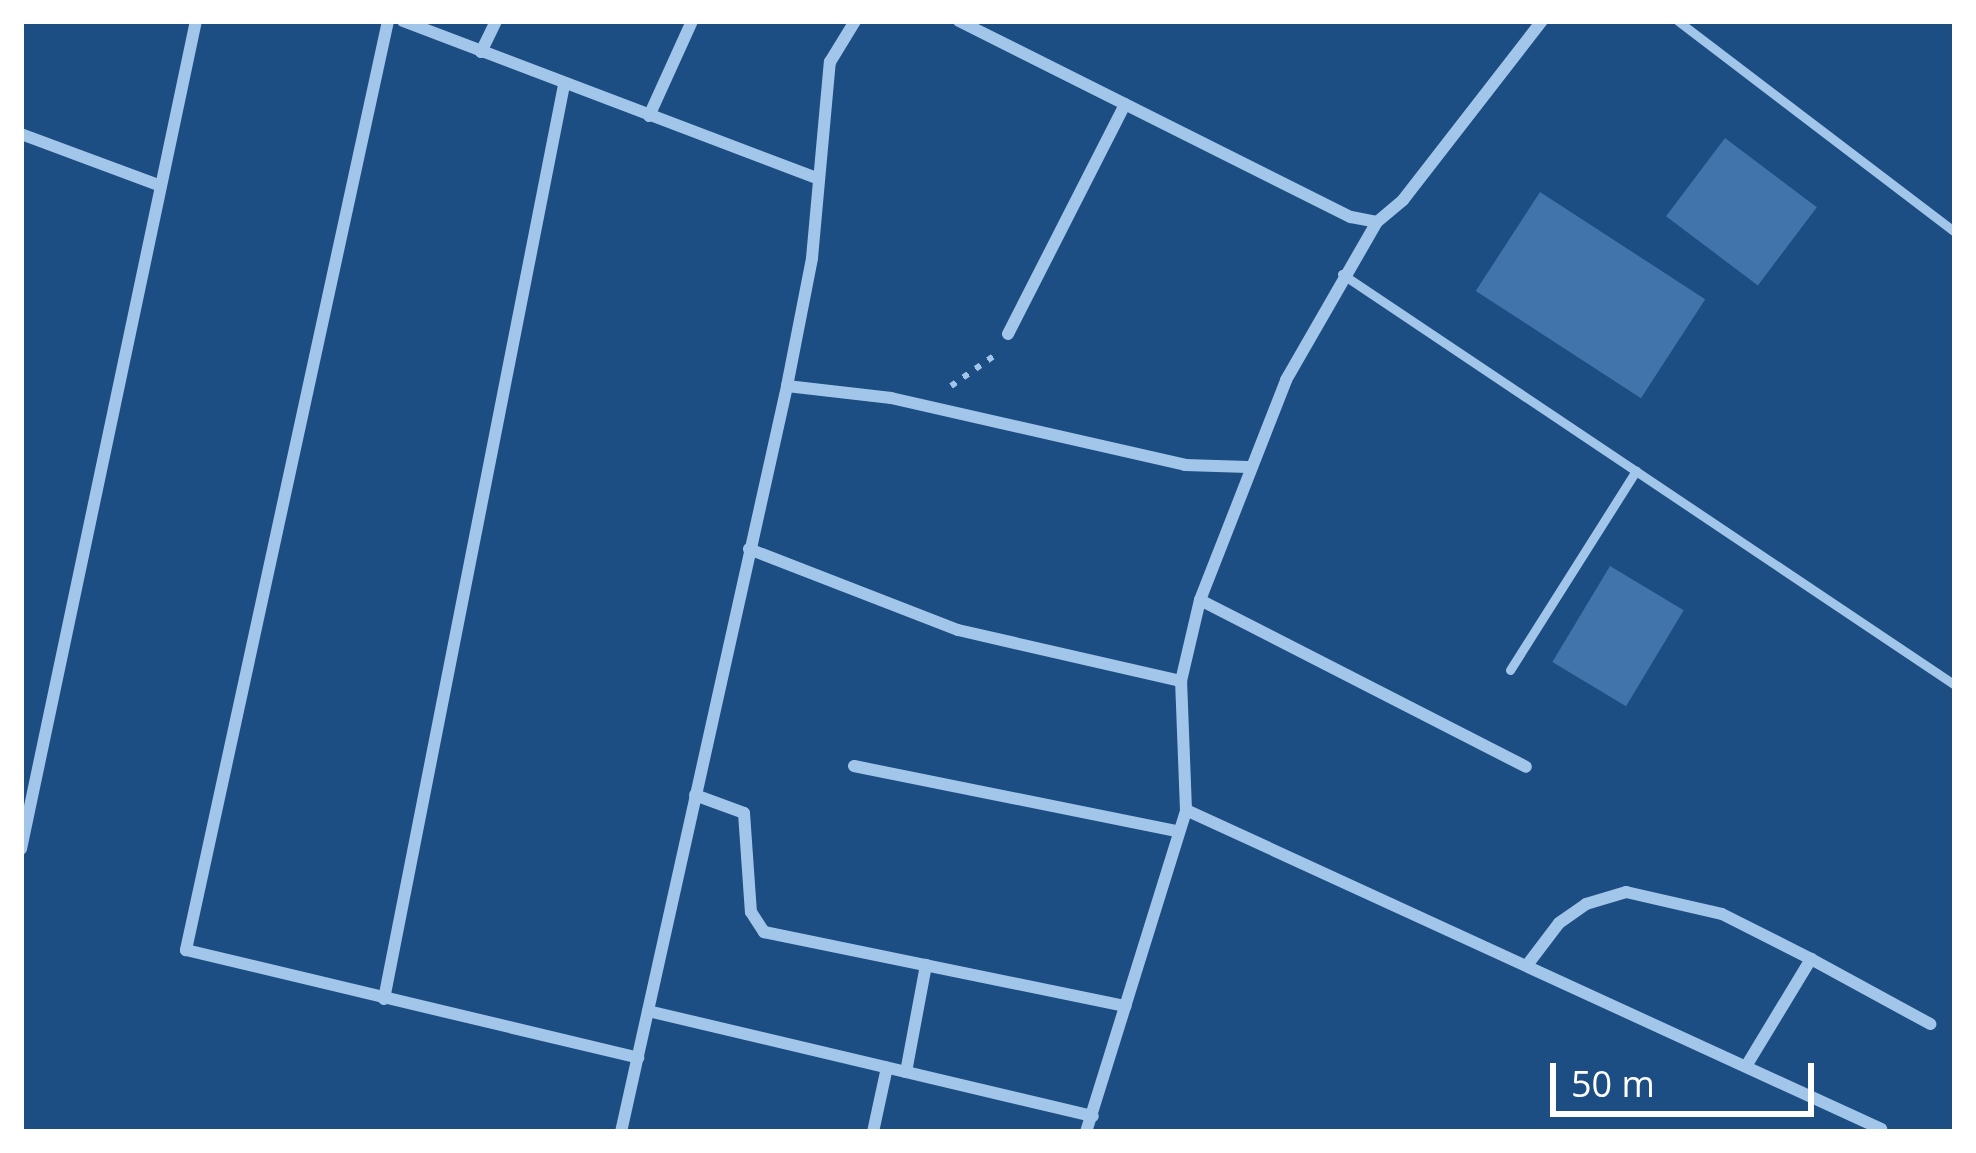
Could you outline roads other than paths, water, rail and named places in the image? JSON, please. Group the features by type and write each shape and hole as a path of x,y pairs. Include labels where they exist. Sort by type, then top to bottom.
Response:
{"street":[{"path":"21,849 196,21"},
{"path":"388,21 184,940 191,957 638,1058"},
{"path":"403,21 816,178"},
{"path":"482,52 496,21"},
{"path":"649,116 692,21"},
{"path":"621,1132 787,386 812,258 830,62 855,21"},
{"path":"959,21 1352,217 1377,222"},
{"path":"1087,1132 1186,810 1181,680 1200,600 1248,467 1342,274 1377,222 1403,200 1542,21"},
{"path":"384,999 564,85"},
{"path":"1008,334 1125,104"},
{"path":"21,134 161,186"},
{"path":"787,386 925,406 1185,465 1248,467"},
{"path":"748,549 958,630 1181,680"},
{"path":"1200,600 1526,767"},
{"path":"854,766 1176,832"},
{"path":"695,795 744,813 751,912 764,932 1124,1006"},
{"path":"1186,810 1748,1063 1881,1129"},
{"path":"1528,964 1559,923 1586,904 1626,892 1722,914 1930,1024"},
{"path":"1748,1063 1811,959"},
{"path":"906,1072 926,965"},
{"path":"648,1011 1093,1116"},
{"path":"873,1132 887,1067"}],"lane":[{"path":"1678,21 1955,232"},
{"path":"1342,274 1955,685"},
{"path":"1510,670 1636,471"}]}
